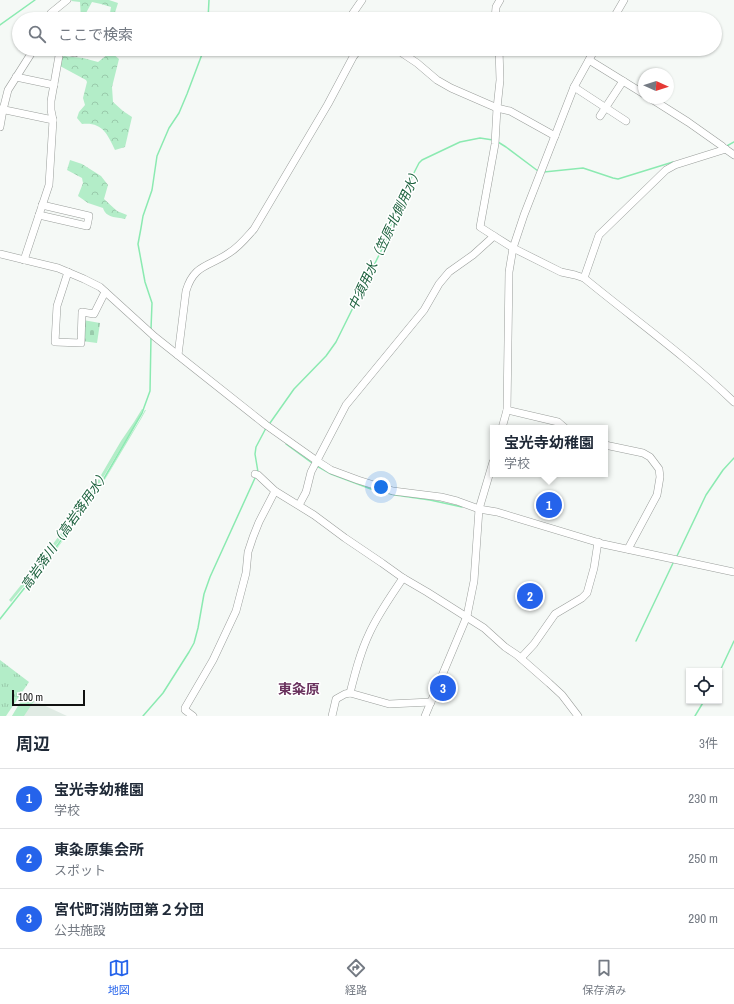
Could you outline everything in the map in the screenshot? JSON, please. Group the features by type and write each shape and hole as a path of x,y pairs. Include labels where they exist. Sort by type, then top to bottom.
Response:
{"street":[{"path":"53,12 67,0"},
{"path":"354,12 362,0"},
{"path":"495,12 500,0"},
{"path":"617,12 624,0"},
{"path":"0,127 1,110 8,90 30,56"},
{"path":"24,260 48,185 53,120 50,110 58,56"},
{"path":"178,355 186,291 192,276 197,271 229,253 242,243 254,229 328,104 354,56"},
{"path":"406,56 437,80 451,88 497,108 510,111 554,136"},
{"path":"499,56 500,80 495,149 480,227 513,248 561,272 584,278 678,353 734,402"},
{"path":"503,425 507,410 509,272 513,248 554,136 574,87 591,56"},
{"path":"589,60 638,90"},
{"path":"16,77 54,85"},
{"path":"600,116 623,81"},
{"path":"574,87 626,122"},
{"path":"660,104 688,122 734,155"},
{"path":"1,110 53,120"},
{"path":"584,278 599,235 666,170 675,165 724,148"},
{"path":"39,215 87,226 89,216 42,205"},
{"path":"299,506 308,486 309,476 346,405 424,310 439,284 449,272 473,255 494,236"},
{"path":"0,254 58,268 84,279 100,288 155,337 266,425 331,470 393,491 441,497 598,542 607,541 628,549 734,572"},
{"path":"68,272 57,306 55,342 81,343 82,312 94,314 105,292"},
{"path":"507,410 558,422 562,425"},
{"path":"608,446 644,452 650,456 659,469 660,477 657,494 628,549"},
{"path":"425,716 467,616 474,581 479,509 490,472"},
{"path":"255,474 275,491 328,525 403,578 467,616 484,628 505,647 521,658 562,695 578,716"},
{"path":"193,716 185,710 185,708 213,660 236,611 246,573 248,552 259,522 275,491"},
{"path":"521,658 534,644 555,614 582,598 587,593 594,568 598,542"},
{"path":"350,693 369,634 382,609 403,578"},
{"path":"332,716 336,699 350,693 389,704 430,702"}],"shaded area":[{"path":"24,696 67,716 12,716"}],"green space":[{"path":"109,0 118,3 115,12 110,12 111,7 92,2 87,12 81,12 80,2 71,1"},
{"path":"63,56 83,58 98,62 106,56 116,56 119,59 112,87 113,102 132,117 125,147 115,150 103,130 94,125 82,124 77,118 79,112 85,105 83,98 87,82 86,80 60,66"},
{"path":"70,160 82,164 101,176 108,185 104,199 117,211 127,215 125,219 106,214 103,208 88,203 78,196 83,183 82,178 67,170"},
{"path":"83,320 100,323 97,343 82,341"},
{"path":"143,409 101,481 63,536 42,563 41,560 97,482 121,441"},
{"path":"145,410 94,498 45,565 44,564 69,532 102,484"},
{"path":"38,564 41,565 11,602 9,600"},
{"path":"0,660 29,682 6,716 0,716"},
{"path":"24,696 34,701 24,716 12,716"}],"waterway":[{"path":"18,12 35,0"},
{"name":"高岩落川（高岩落用水）","path":"208,12 209,0"},
{"path":"0,25 12,16"},
{"name":"高岩落川（高岩落用水）","path":"151,329 152,303 145,282 138,244 143,216 152,190 157,156 169,128 179,113 201,56"},
{"name":"中須用水（笠原北側用水）","path":"270,423 294,389 326,356 336,342 384,245 398,204 419,163 422,160 460,142 480,138 493,140"},
{"name":"中須用水（笠原北側用水）","path":"498,142 538,171"},
{"name":"中須用水（笠原北側用水）","path":"725,147 734,142"},
{"name":"中須用水（笠原北側用水）","path":"544,172 583,168 618,179 673,162"},
{"name":"高岩落川（高岩落用水）","path":"0,619 49,557 102,482 142,413 150,391 151,337"},
{"name":"中須用水（笠原北側用水）","path":"258,472 255,454 256,447 266,428 267,429"},
{"path":"286,444 312,463"},
{"path":"676,558 706,495 723,470 734,458"},
{"path":"317,466 331,474 371,489 395,495 430,500 462,507"},
{"name":"中須用水（笠原北側用水）","path":"143,716 163,693 194,643 204,594 210,577 255,478"},
{"path":"636,641 674,561"},
{"path":"721,668 734,641"},
{"path":"695,716 702,704"}],"place":[{"name":"宝光寺幼稚園","path":"549,505"},
{"name":"東粂原集会所","path":"530,596"},
{"name":"宮代町消防団第２分団","path":"443,688"}],"district":[{"name":"東粂原","path":"299,689"}]}
